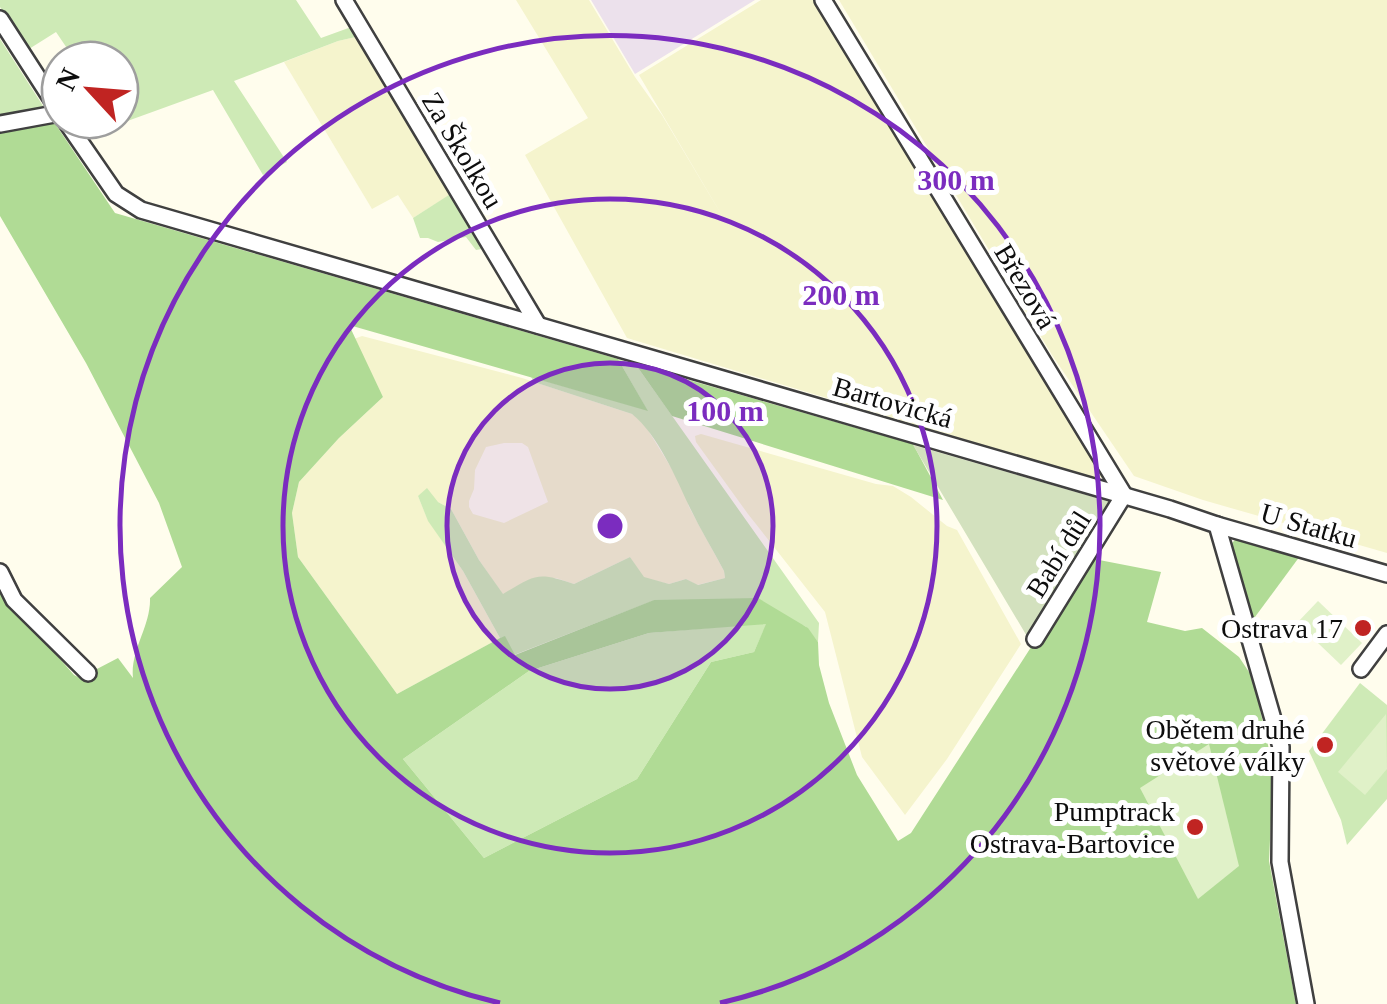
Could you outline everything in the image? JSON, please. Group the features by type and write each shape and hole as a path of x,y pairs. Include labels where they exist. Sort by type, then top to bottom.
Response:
{"street":[{"name":"Za Školkou","path":"344,0 538,326"},
{"name":"Březová","path":"824,0 1124,495"},
{"path":"0,20 40,82"},
{"path":"0,124 40,117"},
{"name":"Bartovická","path":"79,140 116,194 141,210 1217,524"},
{"name":"Babí důl","path":"1036,639 1124,495"},
{"path":"1217,524 1281,747 1280,862 1306,1004"},
{"name":"U Statku","path":"1217,524 1387,574"},
{"path":"0,572 14,600 88,673"},
{"path":"1361,669 1387,634"}],"shaded area":[{"path":"591,0 755,0 635,74"}],"green space":[{"path":"0,0 296,0 321,38 354,26 360,36 234,81 287,162 263,175 213,90 140,116 140,40 61,40 56,32 29,49 0,7"},
{"path":"516,0 589,0 730,229 639,75 761,0 817,0 1105,477 1073,472 627,338 525,155 588,118"},
{"path":"839,0 1387,0 1387,553 1134,476 1052,355"},
{"path":"360,36 453,193 413,218 398,195 372,209 284,62"},
{"path":"0,39 40,101 40,110 0,118"},
{"path":"40,121 40,140 66,140 115,213 618,359 648,411 349,325 383,397 299,482 292,513 298,557 397,694 505,636 515,655 654,600 758,598 808,628 818,642 819,665 829,703 857,775 898,841 911,833 1035,641 1041,643 1094,559 1161,572 1147,622 1185,631 1202,628 1239,657 1253,678 1270,754 1269,861 1296,1004 0,1004 0,584 8,600 74,675 84,680 118,658 133,678 150,598 182,567 159,503 86,363 0,216 0,129","holes":["766,624 754,652 711,662 637,779 484,858 403,759 529,671 649,633"]},
{"path":"452,193 487,248 476,250 466,237 438,242 420,238 413,218"},
{"path":"362,336 522,378 632,414 643,422 683,487 725,578 697,585 686,579 669,584 643,578 630,557 574,584 556,578 503,595 451,509 418,496 428,520 463,571 500,638 397,694 298,557 292,513 299,482 383,397 354,339","holes":["522,443 528,447 548,502 504,523 473,514 469,501 475,470 486,447"]},
{"path":"618,359 636,365 819,623 818,642 805,626 655,600 514,655 505,637 500,638 463,571 428,521 418,496 427,488 438,502 451,509 503,594 537,577 574,584 630,557 644,577 669,584 686,579 698,585 725,578 666,458 641,423 632,414 534,382 531,377 647,410"},
{"path":"636,365 913,444 943,500 672,416"},
{"path":"701,434 893,486 911,497 957,530 1021,644 947,759 905,815 862,757 825,612 696,442 695,436"},
{"path":"913,445 1114,503 1082,555 1065,558 1059,569 1064,583 1028,638"},
{"path":"1237,538 1300,556 1252,621 1230,545"},
{"path":"1318,601 1362,643 1341,665 1297,623"},
{"path":"767,623 754,652 711,662 637,779 484,858 403,759 529,671 649,633"},
{"path":"1360,683 1387,705 1387,799 1347,845 1341,820 1309,751"},
{"path":"1386,714 1387,769 1365,795 1338,772"},
{"name":"Pumptrack Ostrava-Bartovice","path":"1209,744 1239,866 1198,899 1140,788"}],"place":[{"name":"Ostrava 17","path":"1363,628"},
{"name":"Obětem druhé světové války","path":"1325,745"},
{"name":"Pumptrack Ostrava-Bartovice","path":"1195,827"}]}
